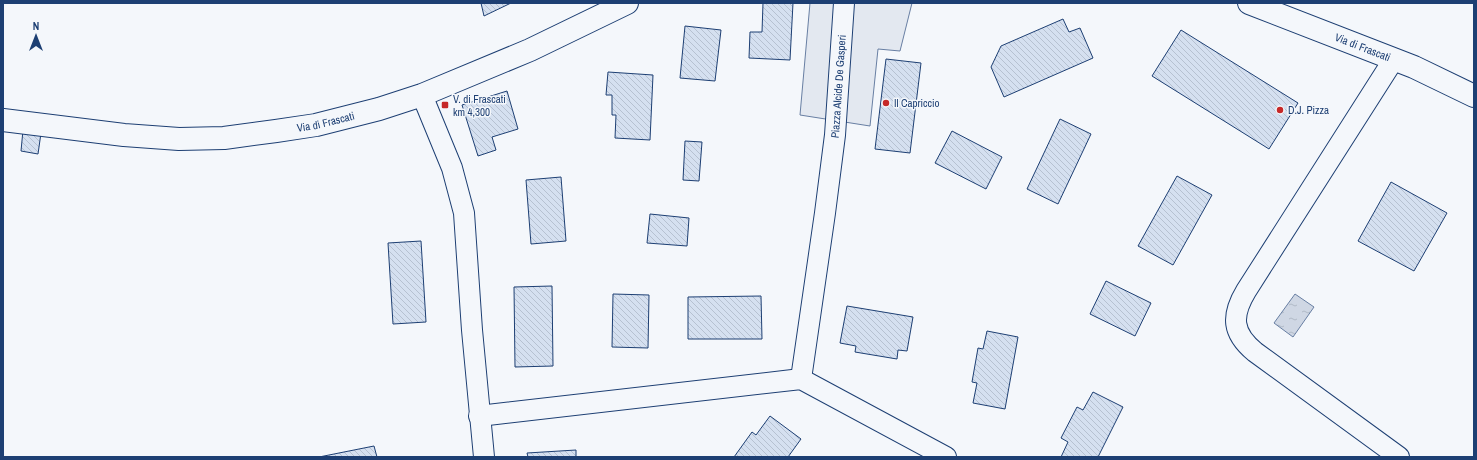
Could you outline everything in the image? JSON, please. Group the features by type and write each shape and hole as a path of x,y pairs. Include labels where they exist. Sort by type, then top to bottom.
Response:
{"main road":[{"name":"Via di Frascati","path":"3,120 148,137 179,139 224,138 316,125 422,96 530,50 628,3"},
{"name":"Via di Frascati","path":"1249,3 1394,59 1474,96"}],"street":[{"name":"Piazza Alcide De Gasperi","path":"801,379 835,135 844,3"},
{"path":"1394,59 1246,291 1237,310 1236,324 1240,337 1255,352 1399,457"},
{"path":"422,96 452,168 464,213 479,416 484,457"},
{"path":"479,416 801,379 946,457"}],"shaded area":[{"path":"810,3 912,3 900,51 878,49 870,126 800,115"}],"water":[{"path":"1295,294 1314,307 1293,337 1274,323"}],"building":[{"path":"481,3 511,3 484,16"},
{"path":"763,3 793,3 790,60 749,58 750,32 762,32"},
{"path":"1063,19 1069,32 1080,28 1093,58 1004,97 991,67 1001,46"},
{"path":"685,26 721,30 715,81 680,78"},
{"path":"1181,30 1298,103 1269,149 1152,76"},
{"path":"886,59 921,63 910,153 875,149"},
{"path":"608,72 653,75 650,140 615,138 616,115 612,115 612,95 606,95"},
{"path":"507,91 518,129 492,137 496,150 478,156 462,105"},
{"path":"1060,119 1091,134 1058,204 1027,189"},
{"path":"23,130 41,133 38,154 21,151"},
{"path":"952,131 1002,157 986,189 935,163"},
{"path":"685,141 702,142 699,181 683,180"},
{"path":"1177,176 1212,195 1173,265 1138,246"},
{"path":"561,177 566,241 531,244 526,180"},
{"path":"1391,182 1447,213 1414,271 1358,241"},
{"path":"650,214 689,218 687,246 647,243"},
{"path":"421,241 426,322 393,324 388,243"},
{"path":"1106,281 1151,303 1135,336 1090,314"},
{"path":"552,286 553,366 515,367 514,287"},
{"path":"613,294 649,295 648,348 612,347"},
{"path":"761,296 762,339 688,339 688,297"},
{"path":"847,306 913,317 907,351 898,350 897,359 855,352 856,346 840,343"},
{"path":"987,331 1018,337 1005,409 973,403 977,383 972,382 978,348 983,349"},
{"path":"1093,392 1123,407 1098,457 1061,457 1068,442 1061,438 1077,407 1083,410"},
{"path":"770,416 801,439 788,457 734,457 752,432 756,435"},
{"path":"374,446 377,457 319,457"},
{"path":"576,450 576,457 528,457 527,453"}],"place":[{"name":"Il Capriccio","path":"886,103"},
{"name":"V. di Frascati km 4,300","path":"445,105"},
{"name":"D.J. Pizza","path":"1280,110"}]}
